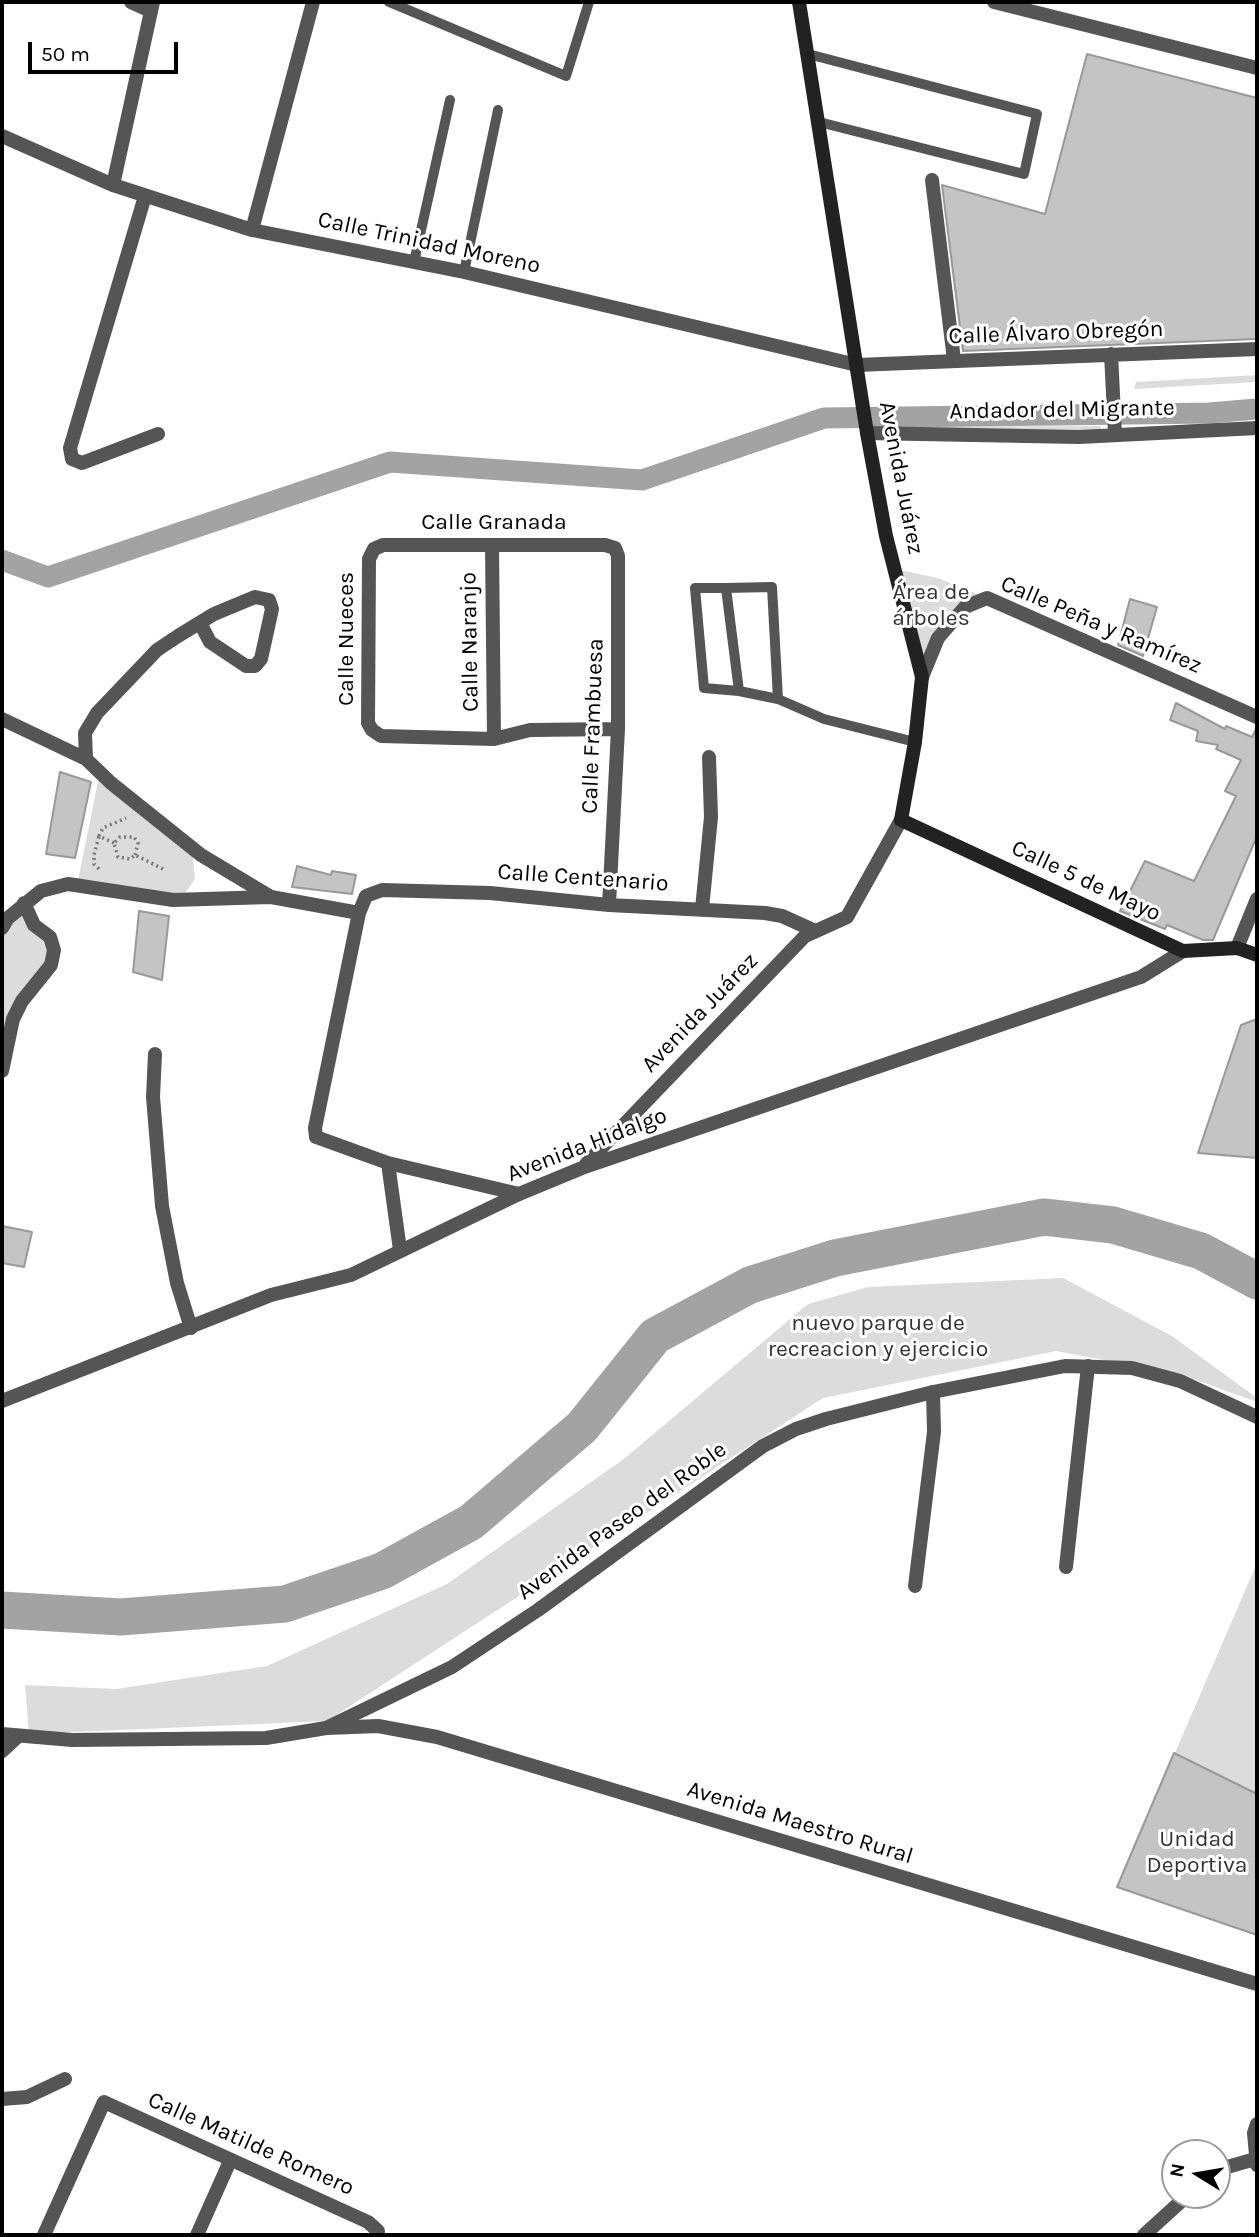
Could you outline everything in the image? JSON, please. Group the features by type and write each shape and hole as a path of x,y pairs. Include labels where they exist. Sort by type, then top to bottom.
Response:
{"main road":[{"name":"Avenida Juárez","path":"799,2 866,428 886,536 922,677 915,742 901,820"},
{"name":"Calle 5 de Mayo","path":"901,820 1183,951 1237,948 1257,955"}],"street":[{"path":"113,185 153,6 131,2"},
{"path":"252,230 313,2"},
{"path":"995,2 1257,68"},
{"name":"Calle Trinidad Moreno","path":"2,136 113,185 252,230 464,272 858,371"},
{"path":"932,180 954,360"},
{"path":"145,196 70,448 72,459 82,463 158,434"},
{"name":"Calle Álvaro Obregón","path":"858,371 954,360 1257,349"},
{"path":"1111,354 1114,428"},
{"name":"Andador del Migrante","path":"866,428 1079,437 1114,428 1257,428"},
{"name":"Calle Granada","path":"374,549 383,545 606,545 615,548"},
{"name":"Calle Naranjo","path":"492,545 494,739"},
{"name":"Calle Frambuesa","path":"609,905 618,729 618,556 615,548"},
{"name":"Calle Nueces","path":"374,549 369,559 368,723 372,730 381,736 494,739"},
{"path":"86,759 85,733 97,713 157,650 200,623 255,597 269,600 272,609 261,659 255,666 246,666 210,642 200,623"},
{"name":"Calle Peña y Ramírez","path":"922,677 938,638 965,607 987,598 1257,717"},
{"path":"2,719 86,759 201,855 271,897"},
{"path":"494,739 530,730 618,729"},
{"path":"702,909 711,817 709,757"},
{"name":"Avenida Juárez","path":"582,1167 813,930 847,917 901,820"},
{"path":"2,928 24,903 41,891 68,884 173,900 271,897 359,913 315,1128 317,1137 388,1163 519,1194"},
{"name":"Calle Centenario","path":"359,913 366,897 382,890 490,893 609,905 774,914 813,930"},
{"path":"1237,948 1257,899"},
{"path":"2,1071 13,1019 22,1001 51,965 54,950 50,937 34,925 24,903"},
{"name":"Avenida Hidalgo","path":"8,1400 271,1295 351,1275 519,1194 582,1167 1141,977 1183,951"},
{"path":"155,1054 153,1097 162,1206 177,1283 191,1328"},
{"path":"388,1163 400,1250"},
{"name":"Avenida Paseo del Roble","path":"9,1736 266,1738 326,1728 452,1667 538,1610 763,1446 796,1429 826,1419 933,1392 1065,1366 1132,1368 1180,1381 1257,1417"},
{"path":"1066,1567 1088,1366"},
{"path":"915,1586 934,1432 933,1392"},
{"name":"Avenida Maestro Rural","path":"326,1728 378,1726 437,1737 1257,1984"},
{"path":"2,1751 9,1736"},
{"path":"2,2099 27,2097 65,2080"},
{"name":"Calle Matilde Romero","path":"44,2235 104,2102 368,2222 378,2233"},
{"path":"1231,2168 1256,2162 1257,2124"},
{"path":"197,2235 230,2161"},
{"path":"1144,2235 1173,2209"}],"lane":[{"path":"389,2 566,76 589,2"},
{"path":"807,54 1037,114 1024,174 818,122"},
{"path":"414,262 450,100"},
{"path":"464,272 498,110"},
{"path":"778,699 772,587 695,588 704,688 739,691 778,699 824,719 915,742"},
{"path":"726,588 739,691"}],"path":[{"path":"99,869 94,863 94,855 99,836 103,828 124,818"},
{"path":"99,836 114,843 118,857 130,859 135,855 138,844 134,837 120,837 114,843"},
{"path":"135,855 165,870"}],"green space":[{"path":"1257,375 1257,382 1134,389 1136,382"},
{"path":"1101,426 1099,433 880,427"},
{"name":"Área de árboles","path":"895,569 938,578 987,598 965,607 922,677"},
{"path":"100,772 192,848 195,879 186,892 173,900 77,885"},
{"path":"24,903 54,950 22,1001 2,1074 2,929"},
{"name":"nuevo parque de recreacion y ejercicio","path":"1063,1278 1172,1336 1257,1398 1257,1402 1182,1375 1056,1351 823,1398 327,1721 29,1734 25,1685 116,1689 267,1666 447,1584 625,1458 808,1304 868,1287"},
{"name":"Unidad Deportiva","path":"1257,1563 1257,1935 1117,1887"}],"building":[{"path":"1087,54 1257,98 1257,339 963,351 942,185 1045,214"},
{"path":"1130,599 1157,607 1143,656 1118,645"},
{"path":"1176,703 1225,729 1226,726 1252,737 1257,727 1257,836 1213,940 1203,940 1167,925 1165,929 1120,911 1145,861 1194,881 1236,796 1225,791 1241,760 1216,749 1218,745 1196,741 1198,731 1170,720"},
{"path":"60,772 91,782 75,858 46,854"},
{"path":"297,866 331,875 332,871 356,875 352,894 292,887"},
{"path":"139,911 169,916 162,980 133,972"},
{"path":"1257,1019 1257,1158 1198,1153 1241,1025"},
{"path":"2,1226 32,1232 24,1267 2,1263"},
{"name":"Unidad Deportiva","path":"1174,1753 1257,1794 1257,1935 1117,1887"}],"waterway":[{"path":"2,560 48,577 390,462 642,480 824,418 1209,413 1257,409"},
{"path":"2,1610 121,1617 285,1604 382,1571 471,1522 582,1427 655,1336 750,1285 835,1258 1044,1217 1113,1225 1201,1251 1257,1281"}]}
